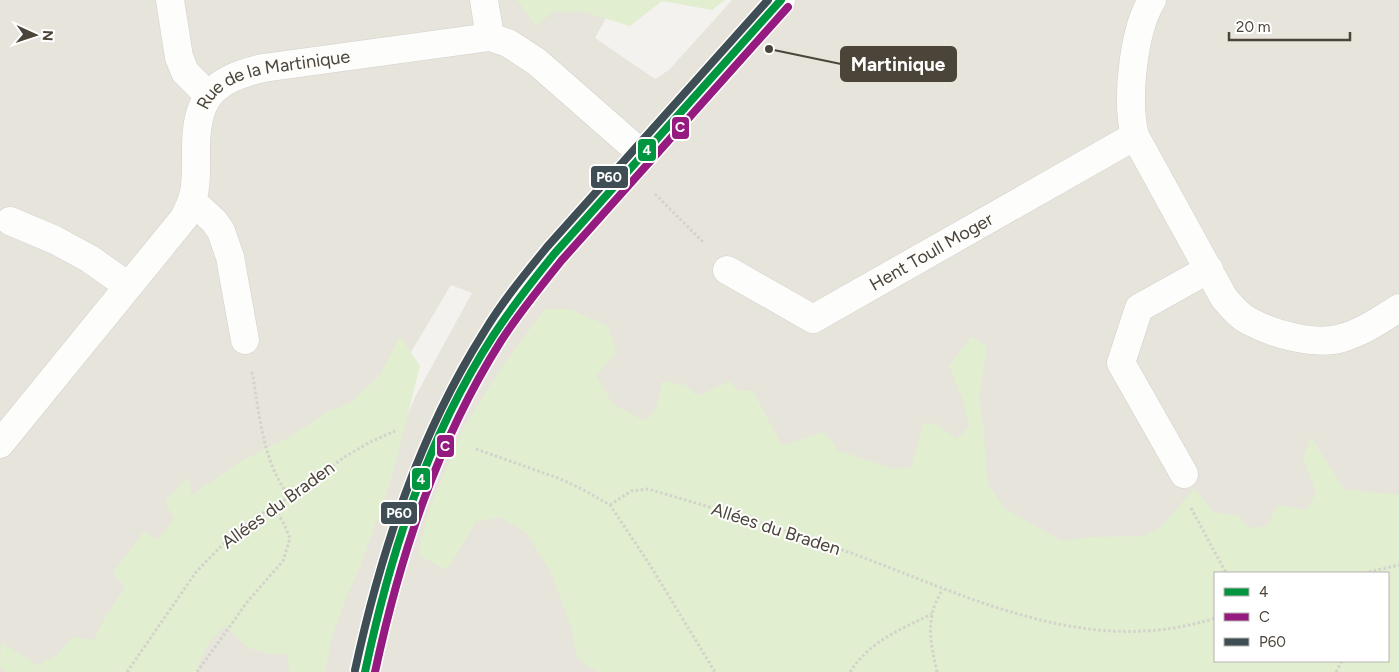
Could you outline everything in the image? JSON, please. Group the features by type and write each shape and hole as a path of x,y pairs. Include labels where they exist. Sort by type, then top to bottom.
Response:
{"street":[{"path":"170,0 180,57 185,72 208,95"},
{"path":"484,0 490,37"},
{"path":"366,672 389,572 424,470 464,387 493,336 530,284 578,226 781,0"},
{"path":"1142,3 1130,105 1131,121 1135,136 1224,298 1242,316 1265,328 1306,339 1324,341 1340,339 1359,332 1399,308"},
{"name":"Rue de la Martinique","path":"0,444 178,226 192,201 195,188 197,130 200,115 208,95 230,78 263,68 490,37 508,43 537,62 637,162"},
{"name":"Hent Toull Moger","path":"727,270 813,319 1135,136"},
{"path":"192,201 222,231 230,257 245,340"},
{"path":"10,221 55,240 90,258 128,286"},
{"path":"1184,474 1121,363 1139,308 1209,269"}],"path":[{"path":"637,162 727,270"},
{"path":"252,372 267,453 280,485 290,497"},
{"name":"Allées du Braden","path":"127,672 196,572 230,537 273,506 290,497 346,456 372,441 395,431"},
{"path":"476,449 558,478 582,489 610,506 629,531 715,672"},
{"path":"1184,474 1181,490 1225,572"},
{"name":"Allées du Braden","path":"610,506 631,491 648,489 793,533 942,589 1009,612 1057,625 1089,630 1126,632 1161,630 1214,618"},
{"path":"197,672 248,601 283,561 290,538 273,506"},
{"path":"1370,572 1399,565"},
{"path":"937,672 931,639 932,614 942,589"},
{"path":"850,672 867,650 884,637 932,614"}],"shaded area":[{"path":"0,0 616,0 595,38 655,79 669,70 732,0 1399,0 1399,672 171,672 244,578 332,599 415,397 472,293 451,285 392,384 91,672 0,672"}],"green space":[{"path":"517,0 725,0 712,10 662,1 630,26 584,12 554,11 536,26"},
{"path":"545,309 569,309 608,326 616,353 596,376 613,404 645,421 653,413 659,398 662,381 685,385 697,396 729,381 739,391 753,391 782,446 823,432 834,443 836,450 894,469 911,467 924,423 936,424 957,439 969,427 963,400 949,366 971,336 987,347 979,396 988,484 1004,508 1062,541 1091,537 1145,536 1162,526 1194,488 1213,512 1239,516 1248,528 1267,526 1278,505 1307,510 1316,493 1303,457 1311,437 1344,489 1399,495 1399,672 597,672 577,658 571,626 550,571 527,534 501,517 476,522 447,570 418,555 429,509 465,425 501,368"},
{"path":"400,336 420,366 392,478 332,637 325,672 289,672 287,654 267,654 247,647 225,626 210,641 197,668 201,672 5,672 0,666 1,642 37,665 57,655 72,637 94,640 103,621 125,587 113,573 143,532 157,539 165,531 174,519 165,501 188,477 192,495 238,463 286,439 326,413 351,402 380,375"}],"transit line":[{"name":"P60","path":"355,670 365,626 390,538 421,453 461,371 484,332 506,299 547,247 768,0"},
{"name":"4","path":"365,672 386,584 414,498 430,456 449,415 493,336 555,253 781,0"},
{"name":"C","path":"375,672 396,586 423,501 458,419 478,379 501,341 562,260 788,7"}],"place":[{"name":"Martinique","path":"769,49"}]}
